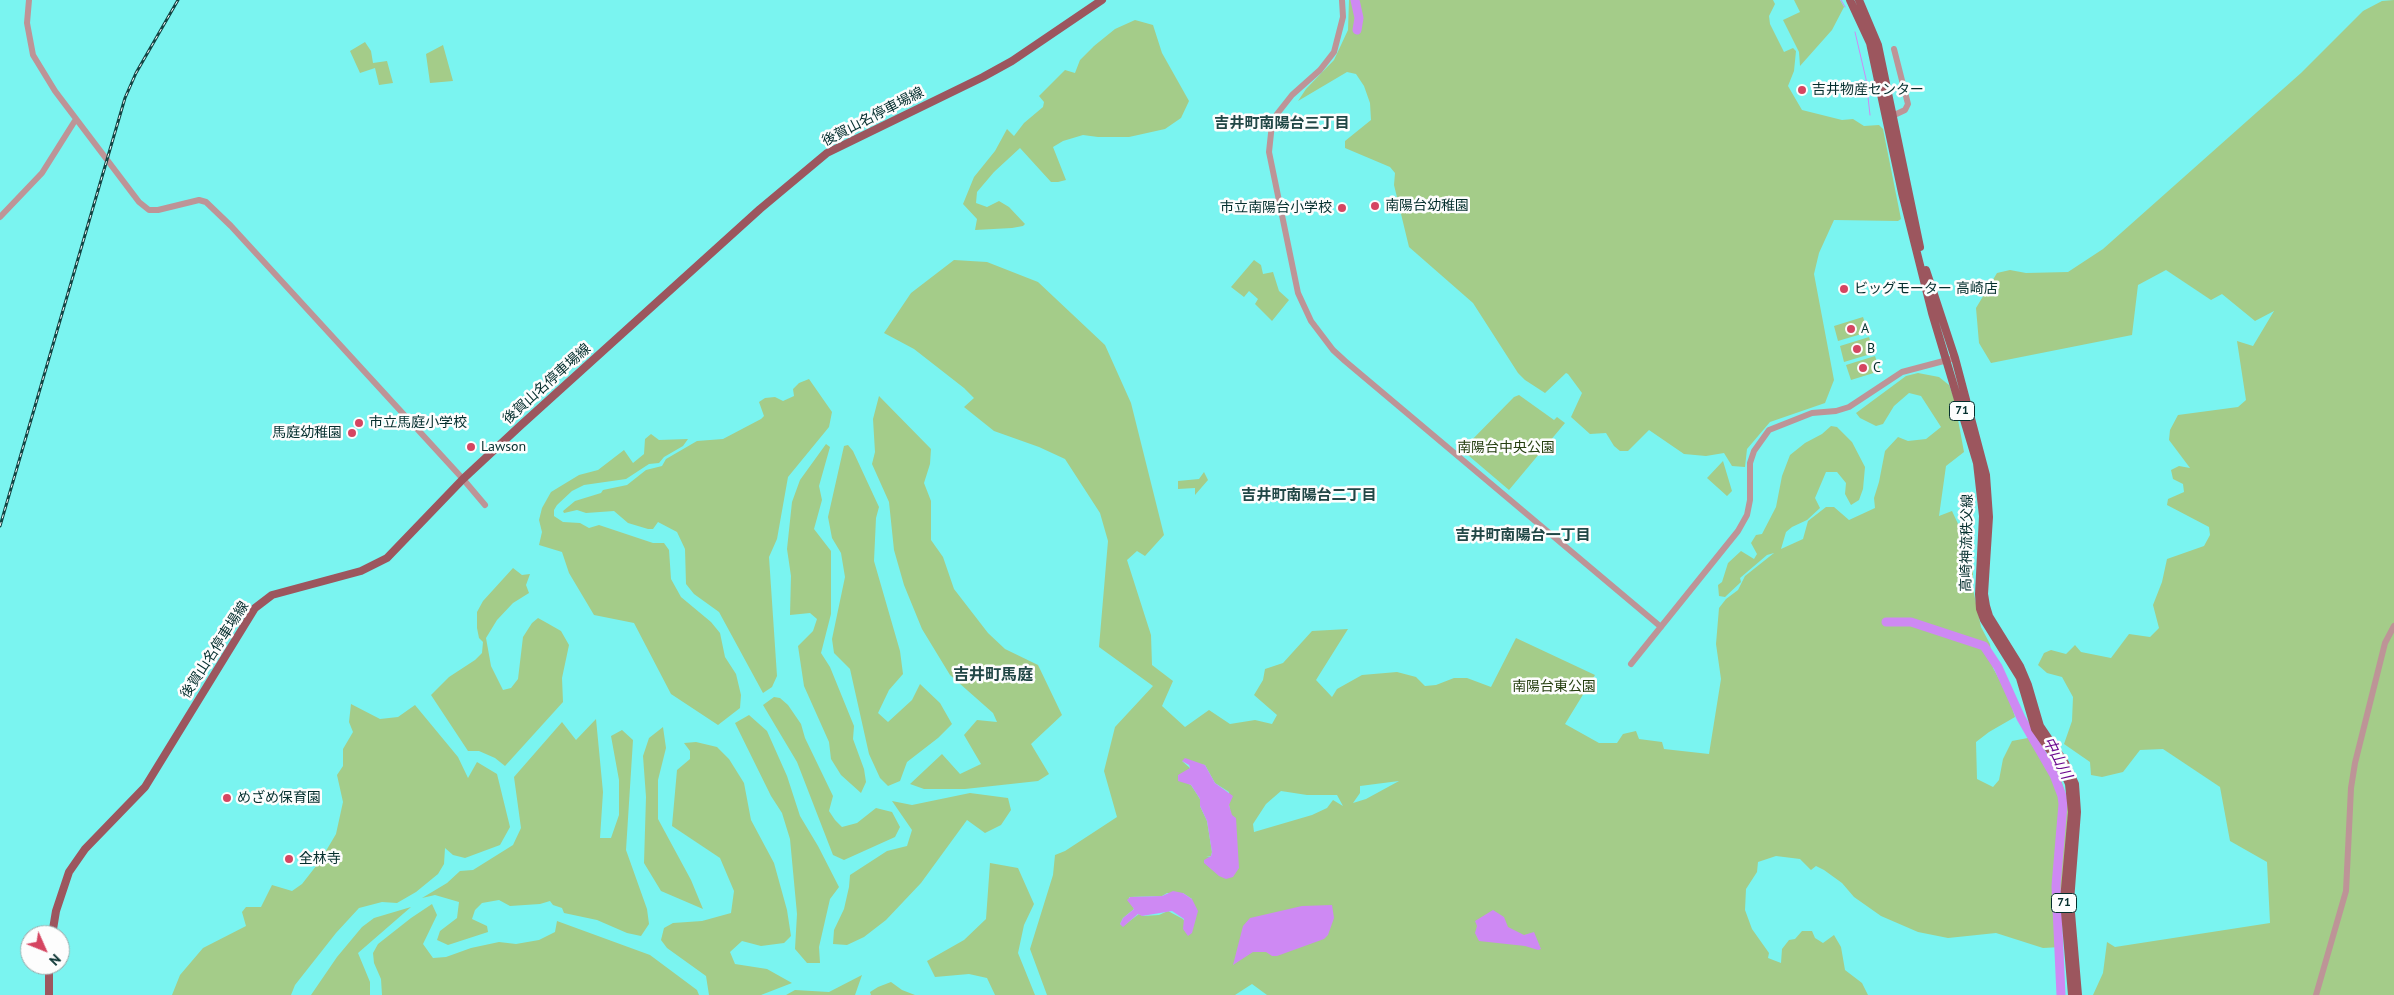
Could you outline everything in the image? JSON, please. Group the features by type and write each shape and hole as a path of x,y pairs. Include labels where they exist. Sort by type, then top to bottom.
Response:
{"main road":[{"name":"後賀山名停車場線","path":"54,925 56,911 69,872 86,849 145,787 255,608 272,595 361,571 387,558 464,479 752,216 827,154 990,73 1087,12 1102,0"},
{"name":"高崎神流秩父線","path":"1850,0 1870,43 1925,267 1955,358 1986,475 1989,516 1984,594 1986,606 1989,616 2020,666 2028,685 2040,726 2071,774 2078,797 2074,812"},
{"name":"高崎神流秩父線","path":"1859,0 1878,45 1889,117 1929,304 1979,477 1983,516 1978,594 1980,609 1984,620 2020,678 2035,729 2066,777 2074,812"},
{"name":"71","path":"2072,995 2064,900 2074,812"},
{"name":"71","path":"2074,812 2070,901 2078,995"},
{"path":"49,975 49,995"}],"street":[{"path":"29,0 27,23 32,55 76,119 139,202 149,210 199,200 206,202 231,226 464,479 485,505"},
{"path":"1342,0 1343,17 1334,52 1320,70 1292,95 1277,114 1272,124 1269,152 1298,294 1312,322 1333,350 1345,361 1661,627"},
{"path":"1889,117 1905,110 1908,104 1894,49"},
{"path":"0,217 42,172 76,119"},
{"path":"1631,664 1738,531 1747,515 1750,500 1750,463 1754,451 1769,430 1812,412 1836,411 1849,407 1902,372 1918,366 1955,358"},
{"path":"2316,995 2346,892 2351,788 2355,763 2385,643 2394,626"}],"green space":[{"path":"1349,0 1773,0 1775,4 1769,16 1770,24 1784,52 1793,48 1796,51 1794,71 1788,86 1802,110 1842,120 1853,119 1864,126 1879,125 1883,129 1901,219 1898,221 1834,220 1819,253 1814,274 1834,380 1825,403 1770,422 1747,449 1745,467 1732,466 1724,453 1706,456 1684,454 1649,430 1628,451 1620,451 1614,446 1606,433 1590,434 1571,417 1582,393 1568,374 1566,373 1545,393 1525,380 1518,373 1473,303 1409,247 1394,185 1395,173 1390,167 1345,148 1345,141 1371,120 1370,103 1364,86 1356,74 1347,72 1298,101 1306,89 1334,60 1348,30"},
{"path":"1794,0 1840,0 1844,7 1832,30 1800,66 1799,52 1783,20 1800,12"},
{"path":"2394,0 2394,995 2093,995 2103,973 2107,942 2115,947 2270,923 2267,862 2230,841 2220,787 2163,749 2140,750 2123,772 2102,777 2091,775 2090,762 2064,744 2072,721 2073,697 2062,677 2047,673 2038,665 2044,653 2051,650 2066,654 2075,645 2081,652 2111,658 2129,634 2150,637 2159,628 2153,605 2162,582 2167,559 2204,546 2210,535 2209,527 2167,505 2168,499 2184,492 2183,484 2173,479 2171,470 2179,466 2190,468 2169,440 2170,430 2178,415 2238,407 2246,400 2237,341 2253,346 2274,311 2255,321 2222,294 2211,300 2166,270 2138,285 2132,335 1991,363 1979,343 1976,308 1997,273 2010,270 2026,273 2068,272 2103,249 2301,73 2363,11 2382,1"},
{"path":"1135,20 1153,25 1162,53 1189,101 1181,118 1165,129 1129,137 1083,135 1063,141 1053,147 1066,180 1058,182 1051,182 1020,148 994,172 977,192 976,203 987,207 999,201 1009,207 1025,224 1012,228 975,230 977,219 963,204 974,177 995,151 1007,129 1014,136 1024,123 1043,107 1044,102 1039,96 1065,70 1075,73 1080,60 1094,46 1115,29"},
{"path":"365,42 371,51 373,63 387,61 393,83 379,85 375,68 360,73 350,51"},
{"path":"443,45 453,81 430,83 426,54"},
{"name":"南陽台東公園","path":"954,260 987,262 1038,282 1105,345 1131,403 1164,535 1145,556 1137,551 1127,560 1151,635 1152,665 1173,681 1162,706 1185,727 1209,710 1230,724 1255,720 1272,724 1277,715 1254,695 1263,680 1265,669 1283,663 1312,631 1348,629 1316,680 1332,697 1337,689 1362,675 1397,672 1416,677 1425,686 1436,685 1454,678 1467,678 1491,687 1516,638 1595,675 1565,724 1599,743 1617,743 1623,734 1636,731 1639,739 1662,742 1664,749 1709,754 1721,679 1716,644 1719,608 1726,599 1738,590 1745,576 1774,553 1767,555 1740,578 1741,582 1725,597 1719,596 1718,585 1722,582 1728,563 1741,551 1754,559 1757,554 1751,543 1756,535 1762,534 1776,507 1782,476 1790,455 1831,426 1837,427 1852,442 1865,467 1863,489 1859,500 1851,505 1845,494 1846,483 1837,472 1826,472 1815,498 1820,508 1807,520 1786,532 1781,549 1803,539 1808,521 1826,507 1834,507 1849,520 1875,508 1874,498 1885,451 1898,437 1908,441 1926,439 1941,427 1921,396 1909,393 1894,406 1883,424 1876,426 1860,418 1856,413 1906,376 1918,373 1939,377 1949,385 1954,398 1964,452 1946,466 1939,516 1952,511 1959,526 1959,544 1973,561 1973,589 1981,627 1990,644 1993,668 2008,695 2015,717 1976,742 1977,779 1993,787 1999,780 2003,759 2012,741 2033,737 2057,767 2069,805 2060,916 2061,947 2043,948 1996,933 1948,938 1918,932 1881,916 1854,897 1842,883 1824,870 1816,866 1811,870 1800,859 1776,856 1758,862 1757,872 1746,889 1745,910 1752,929 1769,953 1768,958 1781,963 1782,949 1789,940 1795,939 1802,931 1812,931 1815,938 1823,943 1834,935 1841,947 1845,970 1862,983 1868,995 1267,995 1252,984 1235,995 1047,995 1030,949 1053,875 1055,855 1065,851 1117,817 1104,771 1115,727 1153,686 1099,647 1108,541 1100,513 1065,459 1039,447 994,431 964,407 974,398 964,388 914,349 884,333 911,293","holes":["1182,761 1205,765 1215,783 1229,792 1229,805 1238,856 1206,857 1211,856 1212,852 1207,821 1200,806 1200,799 1191,785 1185,782 1190,768","1399,781 1366,799 1353,803 1360,793 1360,786","1281,791 1307,795 1337,795 1343,806 1333,800 1327,808 1312,815 1254,832 1253,824 1266,804","1167,893 1183,893 1192,899 1185,922 1168,911 1159,915 1143,916 1139,914 1123,926 1120,924 1123,918 1134,909 1129,897 1162,896"]},
{"path":"1254,260 1261,265 1263,274 1273,272 1279,291 1289,300 1272,321 1255,304 1258,299 1249,291 1244,297 1231,287"},
{"name":"A","path":"1863,317 1868,332 1838,341 1834,326"},
{"name":"B","path":"1869,337 1874,353 1844,362 1840,346"},
{"name":"C","path":"1875,356 1880,371 1851,380 1846,365"},
{"path":"809,379 832,412 829,427 788,477 777,539 769,557 777,676 772,687 763,693 719,612 694,594 686,584 685,549 677,532 658,522 653,529 628,523 614,511 586,513 577,510 564,513 563,511 575,501 601,493 603,490 627,485 646,470 662,466 666,459 697,441 723,439 761,419 764,416 759,402 765,398 775,397 783,401 794,396 793,389 799,383"},
{"name":"南陽台中央公園","path":"1519,395 1554,420 1557,417 1565,423 1509,490 1462,450 1514,397"},
{"path":"879,396 931,449 930,464 924,483 931,501 931,540 943,557 954,589 988,633 1005,649 1038,665 1062,715 1031,744 1049,774 1038,781 965,789 924,789 910,784 942,754 960,774 981,764 964,735 977,720 997,722 993,713 950,675 922,629 904,585 894,550 889,502 872,464 875,452 873,419"},
{"path":"651,434 659,440 688,439 683,446 664,457 659,463 649,464 626,479 584,485 572,491 557,505 554,510 554,516 563,522 580,523 589,528 599,525 653,543 664,543 669,550 671,579 681,597 711,622 720,633 725,657 736,674 741,695 740,708 718,725 671,694 634,623 594,615 569,573 562,552 539,545 542,532 539,520 542,508 551,492 579,475 598,470 624,450 633,463 644,454 645,439"},
{"path":"826,444 830,447 819,486 822,500 814,529 831,551 831,614 821,653 830,667 854,726 853,739 864,769 866,782 861,793 841,775 831,759 829,742 804,686 798,646 813,631 817,619 810,613 790,615 791,576 787,549 792,502 800,480"},
{"path":"848,445 853,451 879,507 876,518 874,561 900,651 903,674 889,690 878,713 888,722 912,700 920,684 940,703 952,724 938,738 907,762 900,781 888,786 880,778 869,754 850,669 834,653 832,639 845,577 841,553 832,538 828,517 844,446"},
{"path":"1723,461 1732,491 1727,496 1707,478"},
{"path":"1204,472 1208,480 1195,495 1195,488 1178,489 1178,481 1199,479"},
{"path":"513,568 522,575 530,574 526,585 529,593 513,603 497,620 486,638 491,666 503,690 511,688 518,679 523,637 532,623 538,618 561,631 569,645 562,678 563,702 505,766 495,758 479,751 468,751 431,695 449,677 475,660 482,653 483,642 479,638 477,628 477,612 483,601"},
{"path":"774,697 780,698 788,705 801,724 805,738 833,796 829,811 835,820 842,827 857,823 876,808 892,812 900,827 895,837 844,860 833,855 797,762 763,705"},
{"path":"351,704 380,719 398,717 415,705 458,757 468,778 477,762 497,774 510,827 500,845 465,858 453,855 445,848 444,864 438,874 416,892 397,903 382,902 359,908 336,933 295,985 291,995 172,995 180,975 203,948 246,926 242,912 246,907 261,907 272,885 292,891 302,884 320,861 336,834 343,802 337,775 343,766 343,749 353,732 349,722"},
{"path":"749,715 767,731 787,776 800,816 839,887 830,899 819,947 820,963 807,963 795,949 797,914 790,839 782,813 771,796 735,723"},
{"path":"596,719 603,792 600,838 611,838 619,815 619,780 611,736 622,730 633,740 626,850 647,909 649,924 641,936 627,933 597,920 564,913 562,908 553,905 550,901 540,904 510,906 499,900 482,903 475,910 472,919 487,926 488,932 448,945 437,940 440,931 457,918 459,902 435,895 422,898 447,883 460,871 473,870 513,845 521,828 514,777 562,722 576,740"},
{"path":"663,727 666,748 658,780 658,819 691,880 703,909 661,891 644,863 646,797 643,756 649,738"},
{"path":"696,742 717,747 729,759 744,783 751,820 774,863 787,910 791,936 784,943 761,946 742,941 730,952 735,964 767,969 792,983 761,995 709,995 706,976 667,948 661,940 664,928 673,923 702,921 731,913 734,891 720,858 672,826 677,770 690,759 690,751 684,743"},
{"path":"970,793 1008,798 1011,810 1001,825 985,833 967,820 921,883 886,920 864,937 847,945 833,944 834,930 844,909 850,875 887,851 907,846 912,830 892,801 912,805"},
{"path":"990,863 1018,868 1034,904 1024,925 1018,953 1035,995 995,995 987,978 969,974 935,977 927,961 964,940 986,919"},
{"path":"432,904 437,915 423,944 433,958 446,957 471,948 499,942 516,944 539,940 555,932 557,921 650,955 697,990 699,995 382,995 381,979 374,963 373,953 378,944"},
{"path":"411,907 358,953 370,982 370,995 311,995 337,957 362,927 374,918"},
{"path":"862,975 855,995 786,995 795,990 829,992"},
{"path":"891,982 902,990 915,995 871,995 870,992"}],"shaded area":[{"path":"1185,758 1205,765 1215,783 1233,796 1229,805 1232,815 1236,818 1239,868 1233,877 1226,879 1219,876 1204,863 1204,860 1211,856 1212,852 1207,821 1200,806 1200,799 1191,785 1178,781 1178,775 1190,768 1189,765 1182,761"},
{"path":"1173,891 1183,893 1192,899 1198,911 1192,933 1188,936 1183,929 1184,919 1172,911 1142,916 1138,914 1123,927 1120,924 1123,918 1134,909 1127,900 1130,897 1162,896"},
{"path":"1332,905 1334,918 1328,935 1324,939 1277,956 1272,956 1266,952 1253,952 1233,965 1243,926 1250,918 1302,906"},
{"path":"1493,910 1504,917 1508,927 1524,935 1534,932 1541,949 1479,941 1475,933 1477,926 1475,921"}],"waterway":[{"path":"1355,0 1359,18 1357,30"},
{"path":"1841,0 1845,7"},
{"path":"1855,32 1866,79 1870,115"},
{"name":"中山川","path":"1886,622 1911,622 1984,646 1998,667 2021,718 2054,775 2063,804 2056,886 2061,995"}],"railway":[{"path":"0,526 125,98 136,73 178,0"}],"place":[{"name":"吉井物産センター","path":"1802,90"},
{"name":"南陽台幼稚園","path":"1375,206"},
{"name":"市立南陽台小学校","path":"1342,208"},
{"name":"ビッグモーター 高崎店","path":"1844,289"},
{"name":"A","path":"1851,329"},
{"name":"B","path":"1857,349"},
{"name":"C","path":"1863,368"},
{"name":"市立馬庭小学校","path":"359,423"},
{"name":"馬庭幼稚園","path":"352,433"},
{"name":"Lawson","path":"471,447"},
{"name":"めざめ保育園","path":"227,798"},
{"name":"全林寺","path":"289,859"}],"district":[{"name":"吉井町南陽台三丁目","path":"1282,124"},
{"name":"吉井町南陽台二丁目","path":"1309,496"},
{"name":"吉井町南陽台一丁目","path":"1523,536"},
{"name":"吉井町馬庭","path":"993,675"}]}
